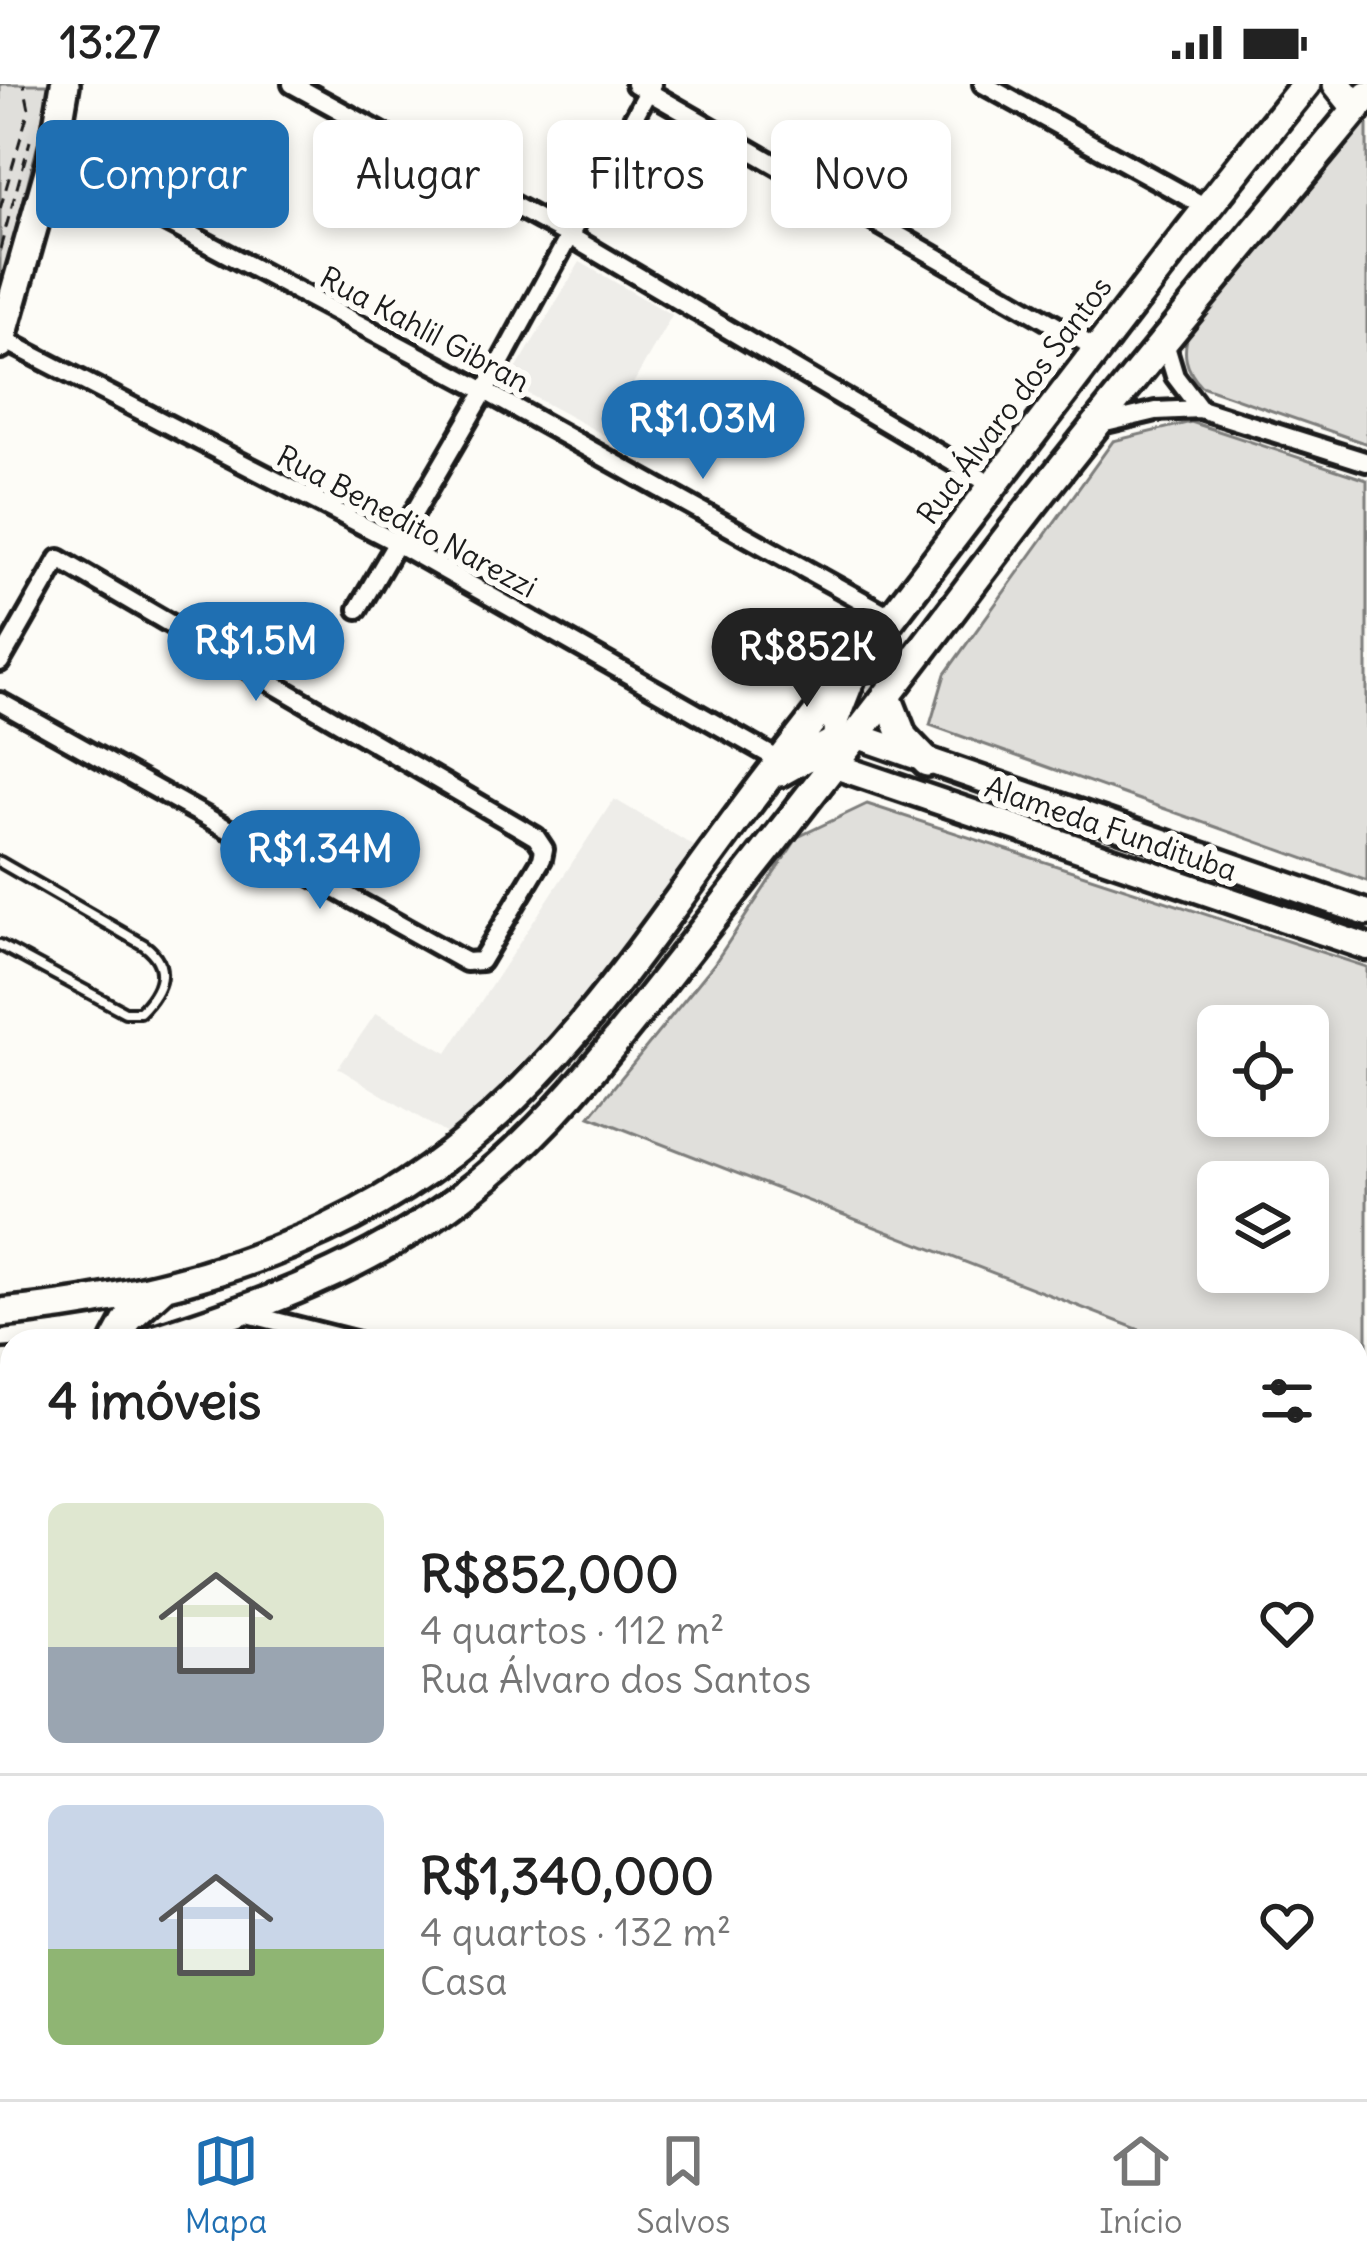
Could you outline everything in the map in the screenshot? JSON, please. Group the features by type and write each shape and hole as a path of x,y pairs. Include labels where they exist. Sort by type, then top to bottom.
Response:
{"main road":[{"name":"Rua Álvaro dos Santos","path":"0,1313 166,1285 306,1238 416,1177 478,1130 575,1036 610,993 773,771 896,619 990,484 1204,206 1306,84"},
{"path":"191,1329 317,1283 460,1197 544,1124 642,1013 842,748 888,699 1090,427 1362,103 1337,84"},
{"path":"58,120 63,87"},
{"path":"1,341 36,217"},
{"path":"842,748 836,720 856,668"},
{"path":"888,699 903,737 927,762"},
{"path":"773,771 842,748"},
{"name":"Alameda Fundituba","path":"842,748 927,762 1367,913"},
{"name":"Alameda Fundituba","path":"842,748 933,798 1367,947"},
{"path":"809,797 862,785 933,798"},
{"path":"610,993 642,1013"},
{"path":"123,1329 166,1285"}],"street":[{"path":"292,84 568,235 990,484"},
{"path":"983,84 1204,206"},
{"path":"358,609 393,541 485,391 645,86 1095,348"},
{"name":"Rua Kahlil Gibran","path":"179,228 896,619"},
{"path":"1163,336 1175,376 1200,409"},
{"name":"Rua Benedito Narezzi","path":"1,341 393,541 773,771"},
{"path":"1090,427 1156,411 1200,409 1367,462"},
{"path":"0,662 59,559 536,836 544,849 542,859 481,961 466,962 0,701"},
{"path":"244,1313 307,1329"}],"lane":[{"path":"0,862 144,945 157,955 164,975 155,997 140,1012 125,1012 0,945"}],"path":[{"path":"0,209 29,109 24,84"},
{"path":"0,249 34,129"}],"shaded area":[{"path":"0,84 48,84 51,93 44,120 36,120 36,151 0,291"},
{"path":"1367,109 1367,444 1201,386 1188,367 1186,346 1189,331"},
{"path":"580,262 672,315 604,435 508,383"},
{"path":"1191,422 1367,480 1367,881 930,725 945,674 1113,441"},
{"path":"614,799 694,846 606,977 450,1136 338,1068 376,1013 447,1053"},
{"path":"867,804 1367,967 1367,1329 1137,1329 590,1116 714,964 798,837"}]}
